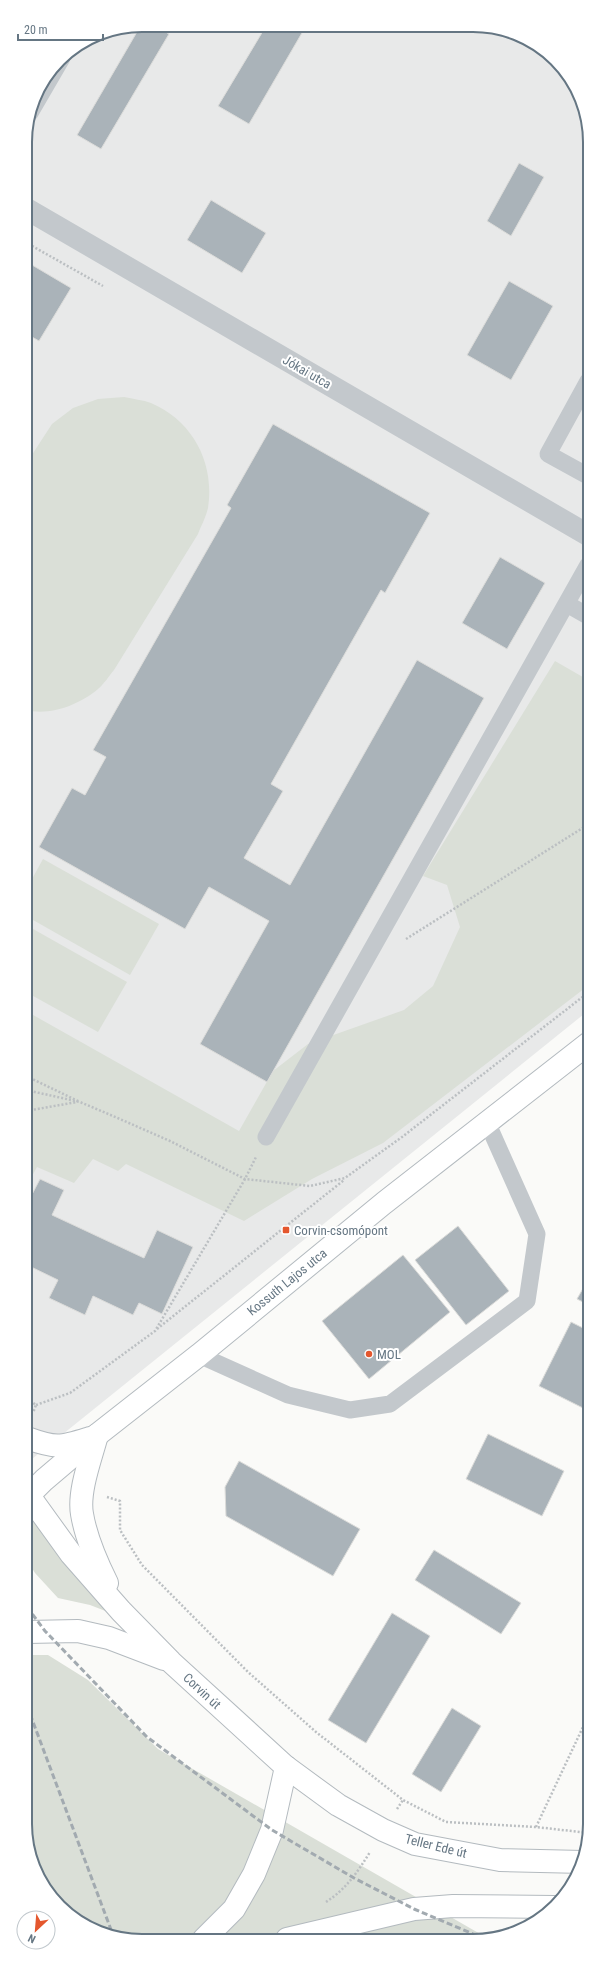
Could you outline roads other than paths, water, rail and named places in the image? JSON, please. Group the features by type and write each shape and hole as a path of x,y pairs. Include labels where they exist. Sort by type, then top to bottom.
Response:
{"main road":[{"name":"Kossuth Lajos utca","path":"32,1491 97,1435 199,1355 384,1202 583,1048"},
{"path":"32,1440 49,1446 66,1445 97,1435"},
{"path":"97,1435 83,1490 82,1513 93,1555 121,1611"},
{"path":"32,1502 71,1554 121,1611"},
{"name":"Corvin út","path":"121,1611 171,1662 286,1768"},
{"path":"32,1632 78,1631 109,1638 171,1662"},
{"path":"209,1934 234,1908 254,1874 272,1830 286,1768"},
{"name":"Teller Ede út","path":"286,1768 338,1805 383,1830 415,1844 500,1860 576,1862"},
{"path":"305,1934 414,1909 453,1906 545,1907"}],"street":[{"name":"Jókai utca","path":"32,212 583,532"}],"lane":[{"path":"583,390 548,454 583,473"},
{"path":"266,1137 583,574"},
{"path":"567,604 583,613"},
{"path":"199,1355 288,1395 350,1410 390,1404 527,1301 537,1234 487,1122"}],"railway":[{"path":"32,1614 45,1631 147,1737 272,1830 354,1878 414,1909 473,1934"},
{"path":"32,1719 111,1929"}],"place":[{"name":"Corvin-csomópont","path":"286,1230"},
{"name":"MOL","path":"369,1354"}]}
